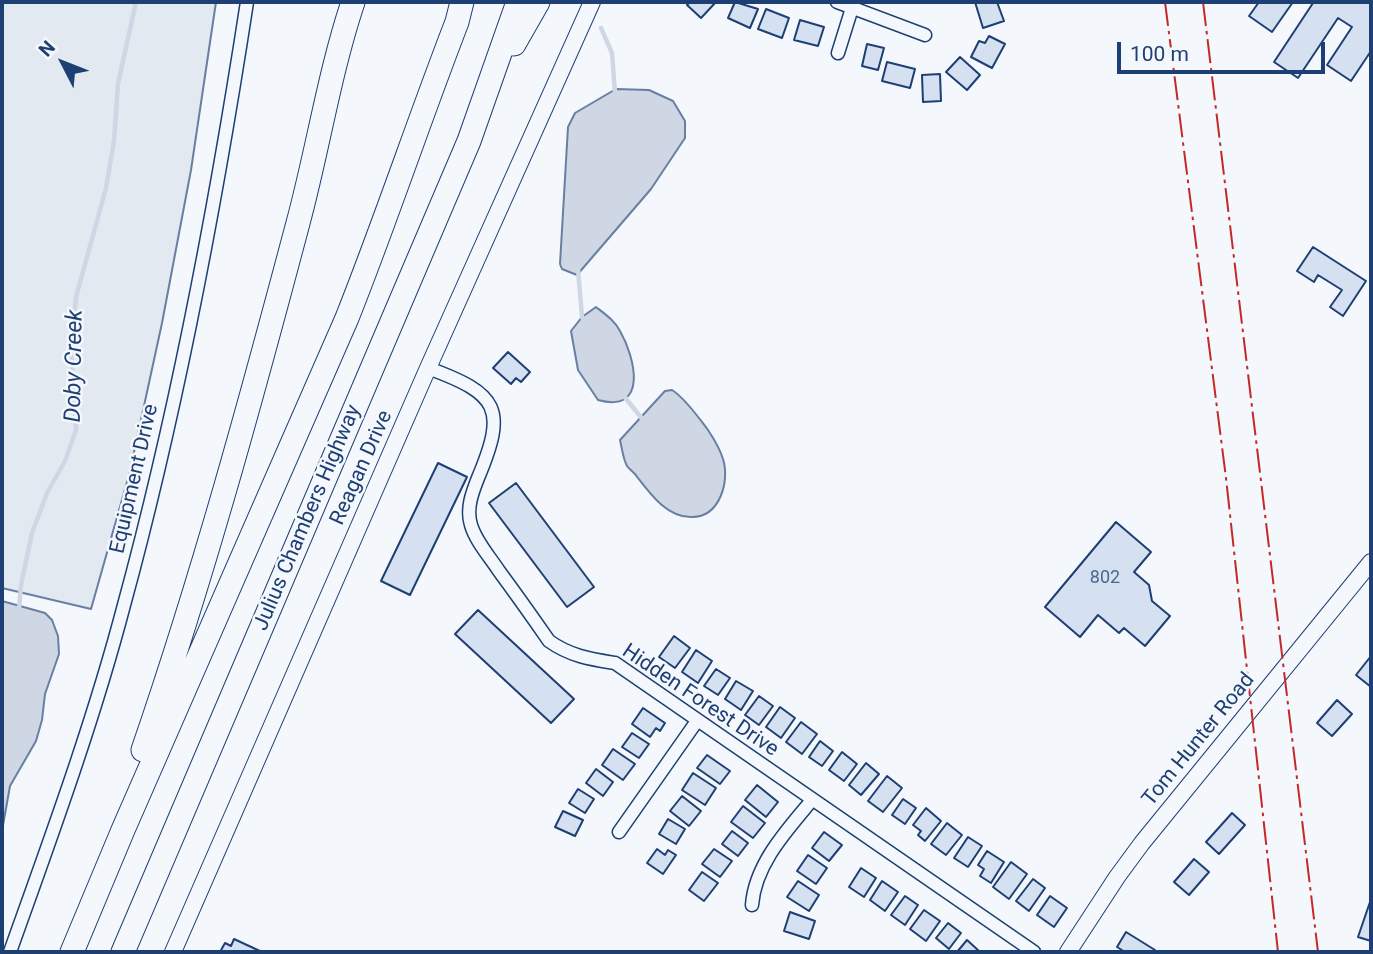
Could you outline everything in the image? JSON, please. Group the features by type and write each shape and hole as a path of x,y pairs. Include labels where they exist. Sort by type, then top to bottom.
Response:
{"highway":[{"path":"82,928 177,650 232,470 353,2"},
{"path":"72,952 347,318 457,22 461,2"},
{"path":"491,83 518,2"},
{"path":"491,83 538,2"},
{"name":"Julius Chambers Highway","path":"122,952 469,141 491,83"}],"street":[{"name":"Equipment Drive","path":"10,952 86,737 121,618 148,512 220,169 247,2"},
{"name":"Reagan Drive","path":"173,952 428,368 592,2"},
{"path":"836,2 925,35"},
{"path":"838,53 852,8"},
{"name":"Hidden Forest Drive","path":"428,368 474,388 486,400 495,415 495,430 490,450 469,506 471,525 482,546 549,641 564,652 615,663 1034,952"},
{"name":"Tom Hunter Road","path":"1068,952 1142,843 1371,562"},
{"path":"619,832 697,721"},
{"path":"752,905 755,881 763,867 812,800"}],"shaded area":[{"path":"2,2 216,2 191,170 162,323 129,475 91,609 2,588"},
{"path":"616,89 649,90 673,101 685,121 685,138 651,189 577,275 562,269 560,264 568,127 575,113"},
{"path":"596,307 618,327 633,368 631,391 625,399 614,402 598,400 578,370 571,331 582,317"},
{"path":"672,390 687,403 708,430 717,444 725,468 724,487 716,504 710,511 692,517 675,514 654,498 628,467 620,440 665,391"},
{"path":"2,601 45,613 52,620 58,636 59,654 45,694 36,741 10,786 2,831"}],"building":[{"path":"690,2 716,2 701,18 687,5"},
{"path":"735,2 758,9 750,28 728,18"},
{"path":"975,2 997,2 1004,21 983,28"},
{"path":"1259,2 1293,2 1272,32 1249,16"},
{"path":"1311,2 1371,2 1371,51 1351,81 1327,65 1352,27 1338,18 1298,78 1274,62 1313,3"},
{"path":"766,9 789,18 782,38 758,29"},
{"path":"800,20 824,27 818,46 794,40"},
{"path":"989,36 1005,44 992,68 971,57 979,41 985,43"},
{"path":"867,44 884,48 878,70 862,66"},
{"path":"960,57 980,75 967,90 946,72"},
{"path":"887,62 915,69 910,88 882,81"},
{"path":"940,74 941,101 923,102 922,75"},
{"path":"1313,247 1366,281 1343,316 1330,307 1342,290 1318,275 1314,282 1297,271"},
{"path":"508,352 530,372 521,382 516,378 511,384 493,368"},
{"path":"438,463 467,477 410,595 381,581"},
{"path":"516,483 594,587 567,607 489,503"},
{"path":"1116,522 1151,552 1134,572 1149,585 1152,601 1170,616 1145,646 1124,628 1119,633 1098,615 1080,637 1045,607"},
{"path":"478,610 574,699 551,723 455,634"},
{"path":"674,636 690,648 675,668 659,657"},
{"path":"696,650 712,661 698,683 682,672"},
{"path":"1371,656 1371,687 1356,675"},
{"path":"716,669 730,678 718,695 704,686"},
{"path":"736,681 753,691 741,710 725,699"},
{"path":"759,696 773,706 759,725 745,715"},
{"path":"1337,700 1352,714 1332,736 1317,723"},
{"path":"780,707 795,718 781,738 766,727"},
{"path":"643,708 665,723 660,731 656,728 650,737 632,724"},
{"path":"801,722 817,734 802,754 786,742"},
{"path":"632,733 649,744 639,758 622,747"},
{"path":"820,741 833,751 822,766 809,757"},
{"path":"613,749 635,764 623,780 602,765"},
{"path":"842,752 857,764 844,781 829,770"},
{"path":"707,755 730,771 720,784 697,768"},
{"path":"866,763 879,774 861,795 849,785"},
{"path":"596,769 613,782 603,796 586,783"},
{"path":"693,773 716,788 705,805 682,790"},
{"path":"887,776 902,788 883,812 868,801"},
{"path":"757,785 778,802 766,817 745,800"},
{"path":"578,789 594,799 585,813 569,803"},
{"path":"682,796 701,811 689,826 670,811"},
{"path":"903,799 916,808 905,824 892,815"},
{"path":"743,806 765,823 753,838 731,822"},
{"path":"926,808 941,821 925,841 918,835 921,831 913,825"},
{"path":"563,811 583,820 575,836 555,827"},
{"path":"1232,813 1245,825 1219,854 1206,842"},
{"path":"668,819 685,829 676,844 659,834"},
{"path":"947,823 962,835 946,855 931,844"},
{"path":"732,831 748,843 738,856 722,844"},
{"path":"824,832 842,845 829,861 812,848"},
{"path":"968,837 982,846 968,867 954,858"},
{"path":"657,849 665,855 668,850 676,855 663,874 647,863"},
{"path":"714,849 732,861 720,877 702,864"},
{"path":"987,851 1004,862 991,883 980,876 984,869 978,865"},
{"path":"808,855 827,868 816,884 797,871"},
{"path":"1194,859 1209,872 1189,895 1174,882"},
{"path":"1011,862 1027,874 1009,899 993,887"},
{"path":"861,868 876,878 864,897 849,887"},
{"path":"702,872 718,883 704,901 689,890"},
{"path":"1033,879 1045,888 1029,911 1016,901"},
{"path":"798,881 819,895 809,911 787,897"},
{"path":"882,881 898,892 885,911 870,900"},
{"path":"905,896 918,905 905,925 891,915"},
{"path":"1050,896 1067,908 1054,927 1037,915"},
{"path":"1371,899 1371,941 1358,937"},
{"path":"924,910 940,921 926,941 910,929"},
{"path":"790,912 815,921 809,939 784,931"},
{"path":"948,923 961,933 949,949 936,938"},
{"path":"1126,932 1155,950 1154,952 1125,952 1117,947"},
{"path":"234,939 262,952 220,952 225,943 231,946"},
{"path":"967,940 979,951 978,952 957,952"}],"waterway":[{"name":"Doby Creek","path":"19,609 32,533 76,430 71,347 76,297 106,188 114,141 118,84 136,2"},
{"path":"601,28 612,53 615,93"},
{"path":"578,269 582,317 585,323"},
{"path":"623,395 644,421"}],"power":[{"path":"1165,2 1226,478 1278,952"},
{"path":"1203,2 1318,952"}]}
